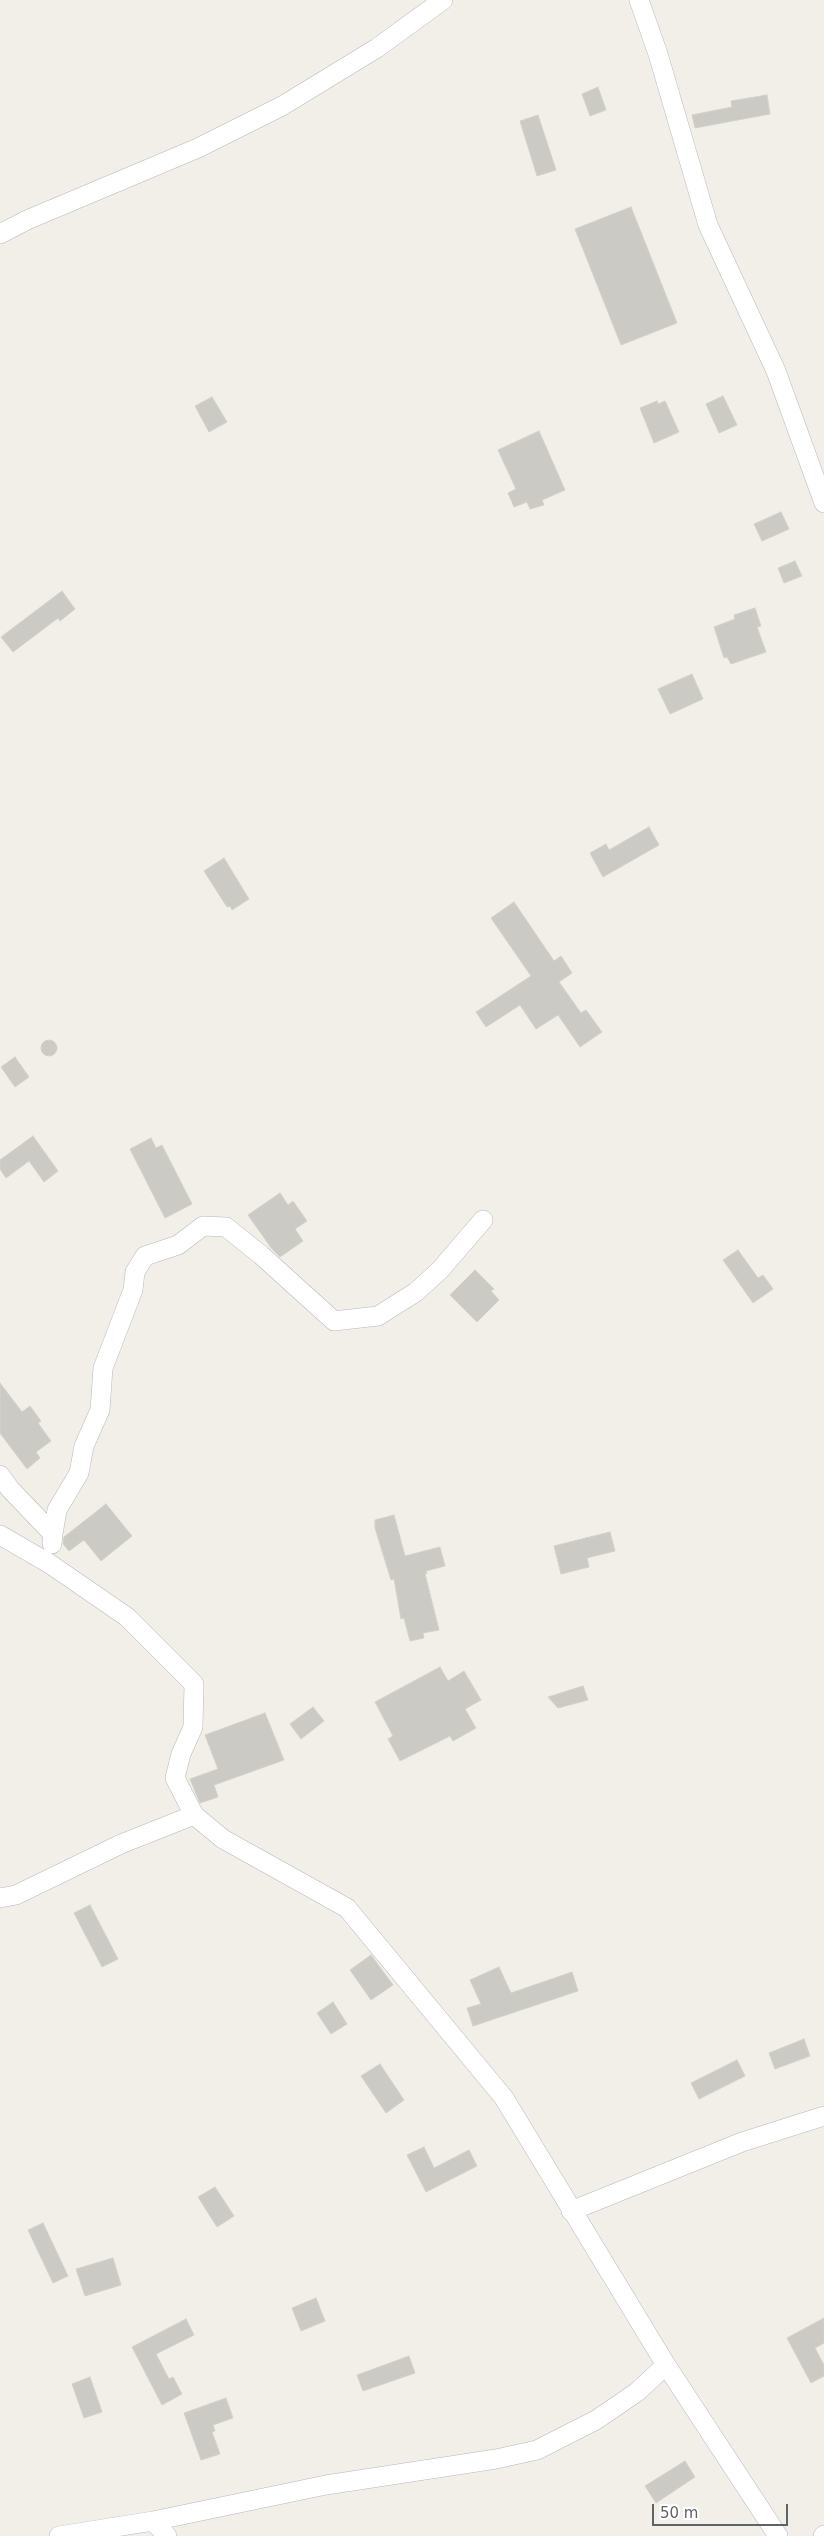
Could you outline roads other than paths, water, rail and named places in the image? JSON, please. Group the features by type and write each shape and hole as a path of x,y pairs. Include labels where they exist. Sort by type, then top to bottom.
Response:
{"street":[{"path":"0,234 27,220 198,148 282,106 377,48 443,0"},
{"path":"639,0 658,54 708,225 776,371 824,503"},
{"path":"50,1564 57,1510 79,1473 84,1446 100,1410 103,1368 133,1290 136,1272 145,1256 178,1245 203,1226 226,1227 261,1255 334,1321 378,1316 416,1292 440,1270 483,1220"},
{"path":"0,1475 10,1489 53,1534"},
{"path":"0,1535 50,1564 127,1617 194,1684 193,1727 180,1754 175,1778 194,1815 223,1839 347,1908 504,2098 666,2365 778,2536"},
{"path":"0,1898 16,1895 121,1844 194,1815"},
{"path":"571,2211 742,2142 824,2116"},
{"path":"59,2536 153,2521 326,2485 496,2459 537,2450 596,2420 637,2392 666,2365"},
{"path":"153,2521 167,2536"}]}
